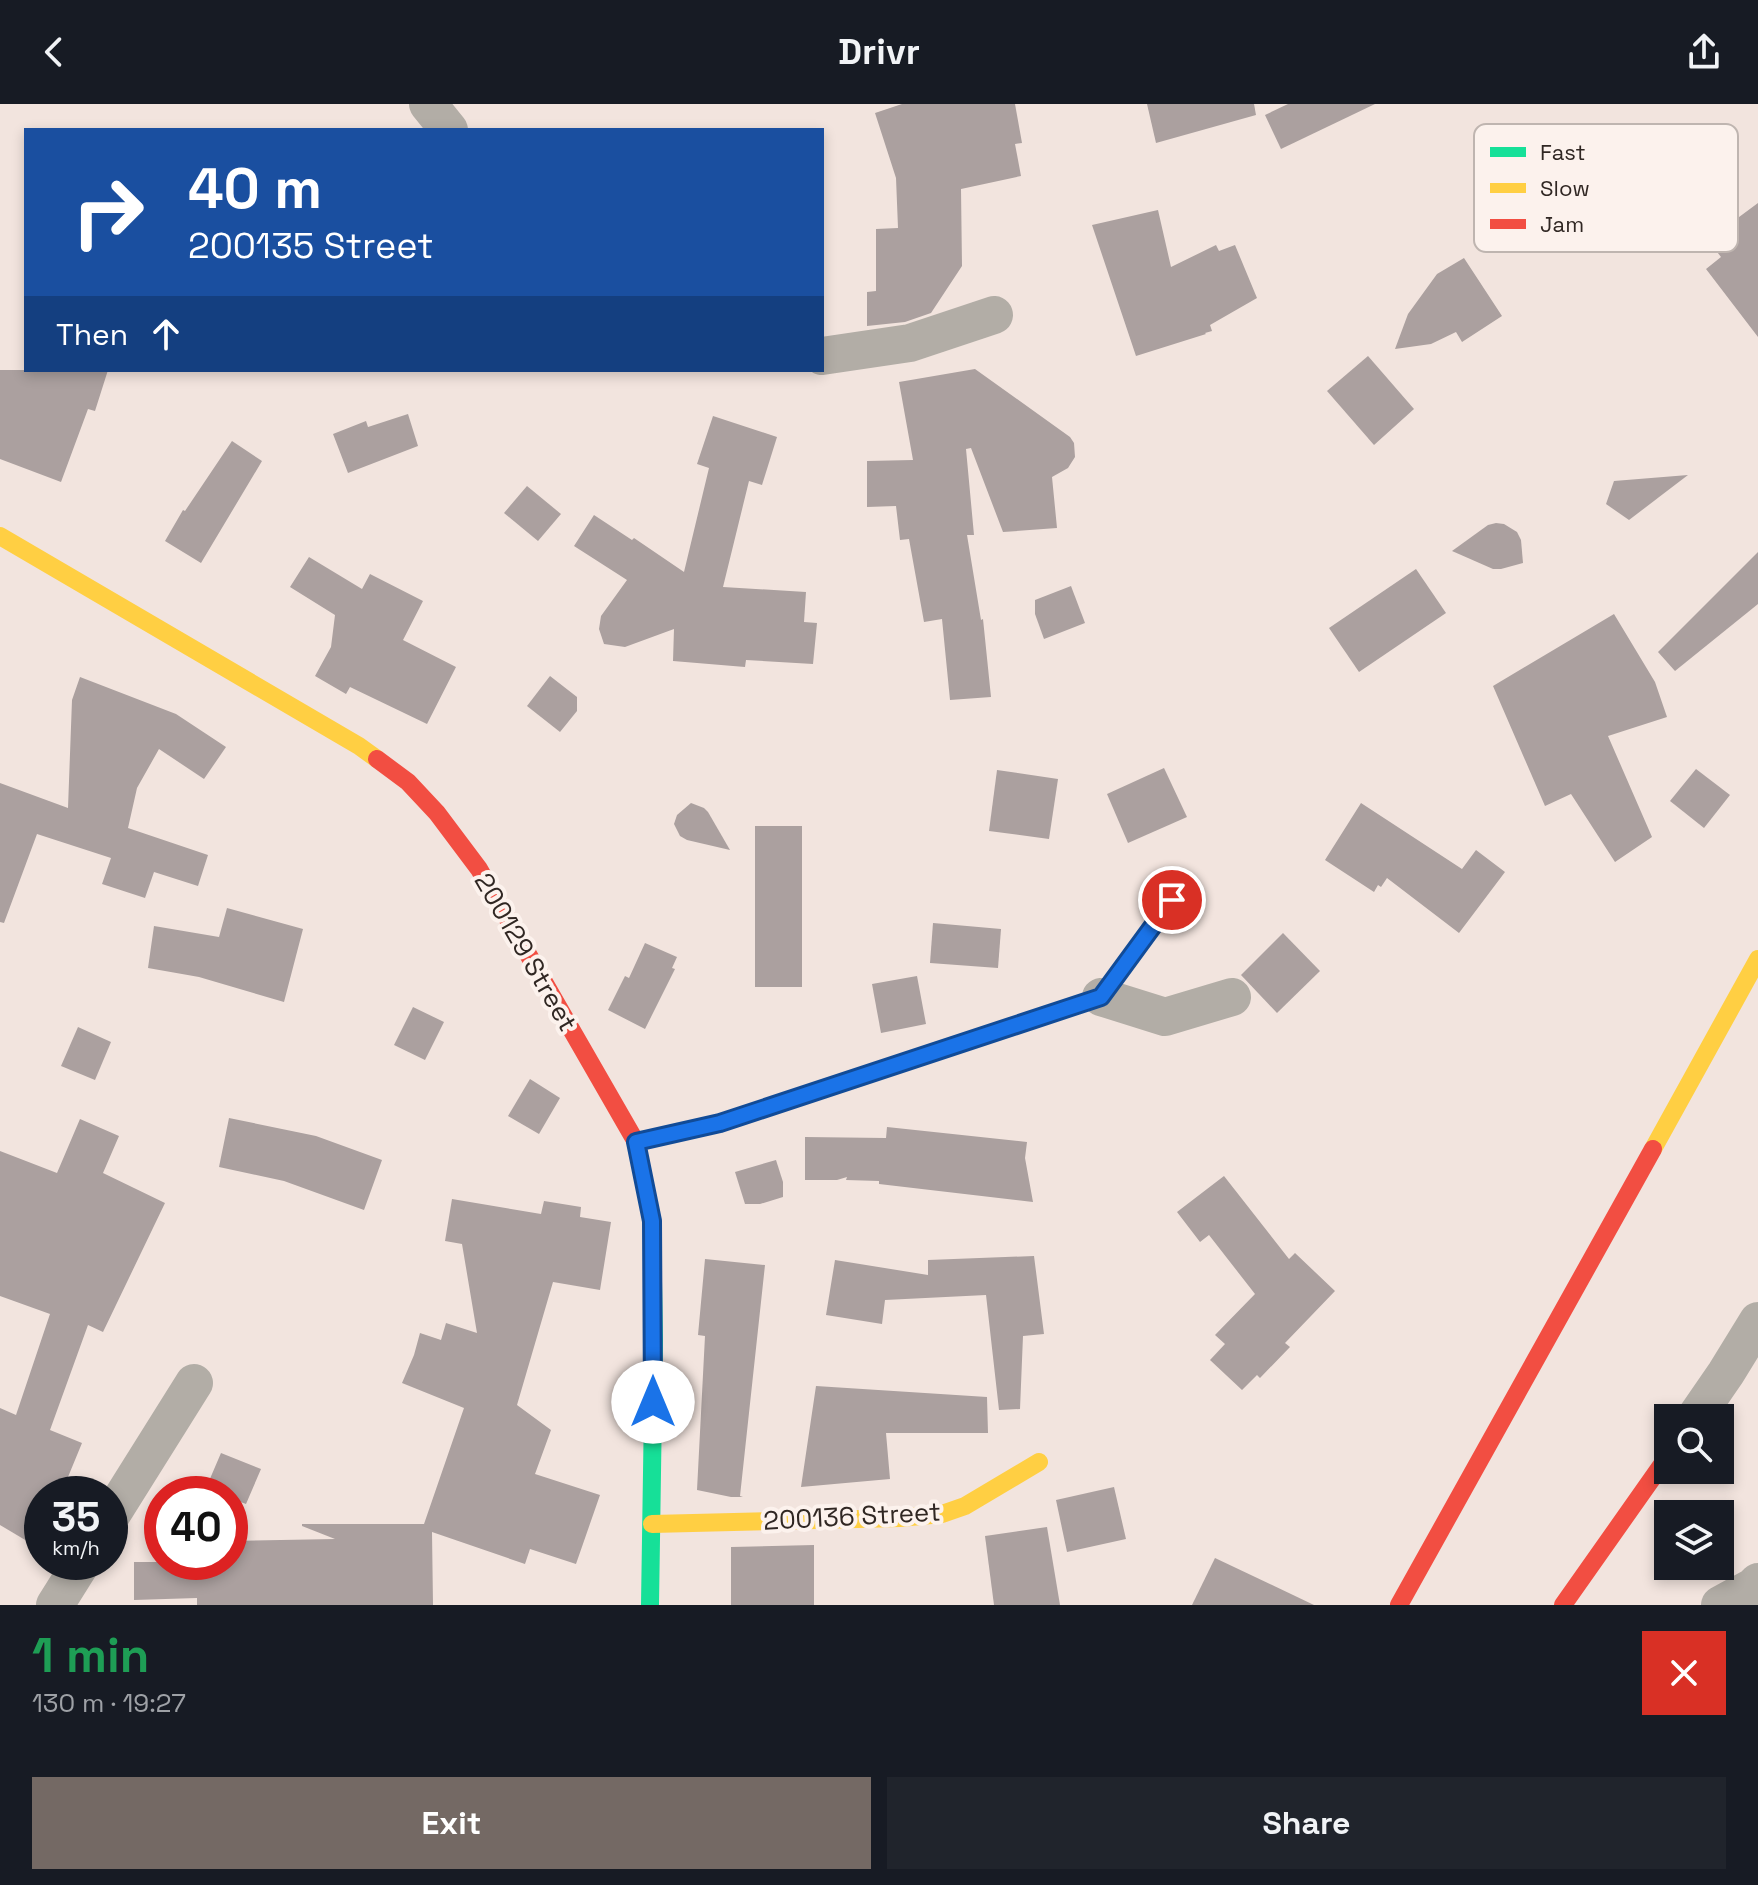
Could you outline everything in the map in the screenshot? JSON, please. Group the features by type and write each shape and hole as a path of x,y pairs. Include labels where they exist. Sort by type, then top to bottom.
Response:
{"street":[{"path":"428,104 447,128"},
{"path":"824,356 910,343 994,315"},
{"name":"200129 Street","path":"0,536 359,746 408,782 437,813 479,869 636,1142 652,1221 654,1341 650,1605"},
{"path":"636,1142 720,1123 1101,997 1172,900"},
{"path":"1399,1605 1758,959"},
{"path":"1101,997 1165,1017 1232,997"},
{"path":"1705,1404 1758,1321"},
{"path":"128,1488 194,1383"},
{"name":"200136 Street","path":"652,1524 900,1518 942,1514 965,1506 1039,1462"},
{"path":"1563,1605 1654,1476"},
{"path":"55,1605 71,1580"},
{"path":"1720,1605 1758,1582"}],"building":[{"path":"902,104 1015,104 1022,143 1015,144 1021,176 961,189 962,266 931,313 905,322 867,326 867,292 876,291 876,229 898,228 896,178 875,113"},
{"path":"1147,104 1254,104 1256,115 1156,143"},
{"path":"1288,104 1375,104 1281,149 1265,115"},
{"path":"1758,203 1758,337 1706,269 1721,257 1717,252 1738,252 1738,218"},
{"path":"1158,210 1171,267 1216,245 1219,251 1235,245 1257,298 1210,325 1212,331 1206,334 1136,356 1092,225"},
{"path":"1464,258 1502,316 1462,342 1456,332 1431,344 1395,349 1408,314 1437,274"},
{"path":"1368,356 1414,409 1374,445 1327,391"},
{"path":"975,369 1070,437 1074,443 1075,457 1068,468 1052,477 1057,528 1003,532 971,448 966,449 974,535 967,535 983,619 991,697 950,700 942,619 924,622 909,539 900,540 896,506 867,507 867,461 913,460 899,382"},
{"path":"0,370 107,372 95,411 88,409 61,482 0,459"},
{"path":"408,414 418,446 348,473 333,434 366,421 368,427"},
{"path":"713,416 777,437 762,485 749,481 723,587 806,592 804,622 817,623 813,664 746,660 745,667 673,661 674,629 625,647 604,644 599,629 601,616 627,580 574,546 594,515 684,572 709,468 697,464"},
{"path":"232,441 262,461 201,563 165,541"},
{"path":"1688,475 1629,520 1606,504 1614,481"},
{"path":"527,486 561,514 538,541 504,513"},
{"path":"1496,523 1517,532 1521,540 1523,563 1493,569 1452,551 1488,525"},
{"path":"1758,552 1758,604 1675,671 1658,652"},
{"path":"309,557 362,589 370,574 423,601 403,640 456,667 427,724 350,687 346,694 315,676 331,647 335,615 290,587"},
{"path":"1416,569 1446,613 1359,672 1329,628"},
{"path":"1071,586 1085,623 1044,639 1035,614 1035,600"},
{"path":"1614,614 1655,682 1667,717 1608,736 1652,837 1615,862 1571,794 1545,806 1493,686"},
{"path":"550,676 577,697 577,711 560,732 527,706"},
{"path":"80,677 176,714 226,747 204,779 159,749 137,788 128,828 208,855 198,886 154,872 145,898 102,884 111,858 37,834 4,923 0,922 0,783 68,808 72,700"},
{"path":"1164,768 1187,817 1128,843 1107,794"},
{"path":"1696,769 1730,795 1704,828 1670,801"},
{"path":"997,770 1058,779 1049,839 989,831"},
{"path":"691,803 708,812 730,850 680,836 674,824 677,815"},
{"path":"1361,803 1462,869 1476,850 1505,872 1459,933 1387,878 1374,892 1325,860"},
{"path":"755,826 802,826 802,987 755,987"},
{"path":"227,908 303,929 284,1002 199,977 148,968 154,926 219,937"},
{"path":"933,923 1001,929 998,968 930,963"},
{"path":"1283,933 1320,971 1277,1013 1241,975"},
{"path":"645,943 677,957 672,968 675,969 645,1029 608,1010 625,976 629,978"},
{"path":"917,976 926,1024 881,1033 872,984"},
{"path":"413,1007 444,1022 425,1060 394,1045"},
{"path":"78,1027 111,1042 95,1080 61,1066"},
{"path":"530,1079 560,1098 539,1134 508,1116"},
{"path":"229,1118 316,1136 382,1160 364,1210 284,1181 219,1167"},
{"path":"80,1119 119,1136 103,1173 165,1203 103,1332 88,1325 50,1430 82,1443 68,1476 24,1476 24,1539 0,1525 0,1408 16,1415 50,1314 0,1296 0,1151 57,1173"},
{"path":"887,1127 1027,1142 1025,1158 1033,1202 879,1184 879,1181 846,1180 847,1177 805,1180 805,1137 886,1138"},
{"path":"776,1160 783,1182 783,1197 760,1204 745,1204 735,1172"},
{"path":"1224,1176 1289,1259 1295,1253 1335,1291 1285,1343 1290,1347 1260,1378 1257,1375 1242,1390 1210,1360 1225,1344 1215,1335 1255,1294 1209,1235 1200,1242 1177,1212"},
{"path":"452,1199 541,1214 544,1201 581,1207 580,1217 611,1222 600,1290 553,1282 517,1405 551,1430 535,1474 600,1495 576,1564 530,1549 525,1564 432,1532 433,1605 197,1605 197,1598 134,1600 134,1562 144,1562 144,1580 248,1580 248,1541 335,1539 302,1524 424,1524 464,1408 402,1383 420,1333 441,1340 446,1323 477,1333 462,1244 445,1241"},
{"path":"1034,1256 1044,1334 1023,1336 1020,1409 999,1410 986,1295 885,1300 882,1324 826,1315 835,1260 928,1275 928,1260"},
{"path":"705,1259 765,1265 740,1496 743,1497 697,1490 705,1336 698,1335"},
{"path":"816,1386 987,1397 988,1433 886,1433 890,1479 801,1487"},
{"path":"221,1453 261,1469 248,1499 248,1476 211,1476"},
{"path":"1114,1487 1126,1539 1067,1552 1056,1500"},
{"path":"1047,1527 1060,1605 994,1605 985,1536"},
{"path":"814,1545 814,1605 731,1605 731,1547"},
{"path":"1215,1558 1314,1605 1192,1605"}],"traffic: fast":[{"path":"980,1037 1101,997 1172,900"},
{"path":"642,1171 652,1221 654,1341 650,1605"}],"traffic: slow":[{"path":"0,536 377,759"},
{"path":"1653,1149 1758,959"},
{"path":"636,1142 720,1123 980,1037"},
{"path":"652,1524 900,1518 942,1514 965,1506 1039,1462"}],"traffic: jam":[{"path":"377,759 408,782 437,813 479,869 636,1142 642,1171"},
{"path":"1399,1605 1653,1149"},
{"path":"1563,1605 1654,1476"}],"route":[{"path":"653,1402 652,1221 636,1142 720,1123 1101,997 1172,900"}]}
